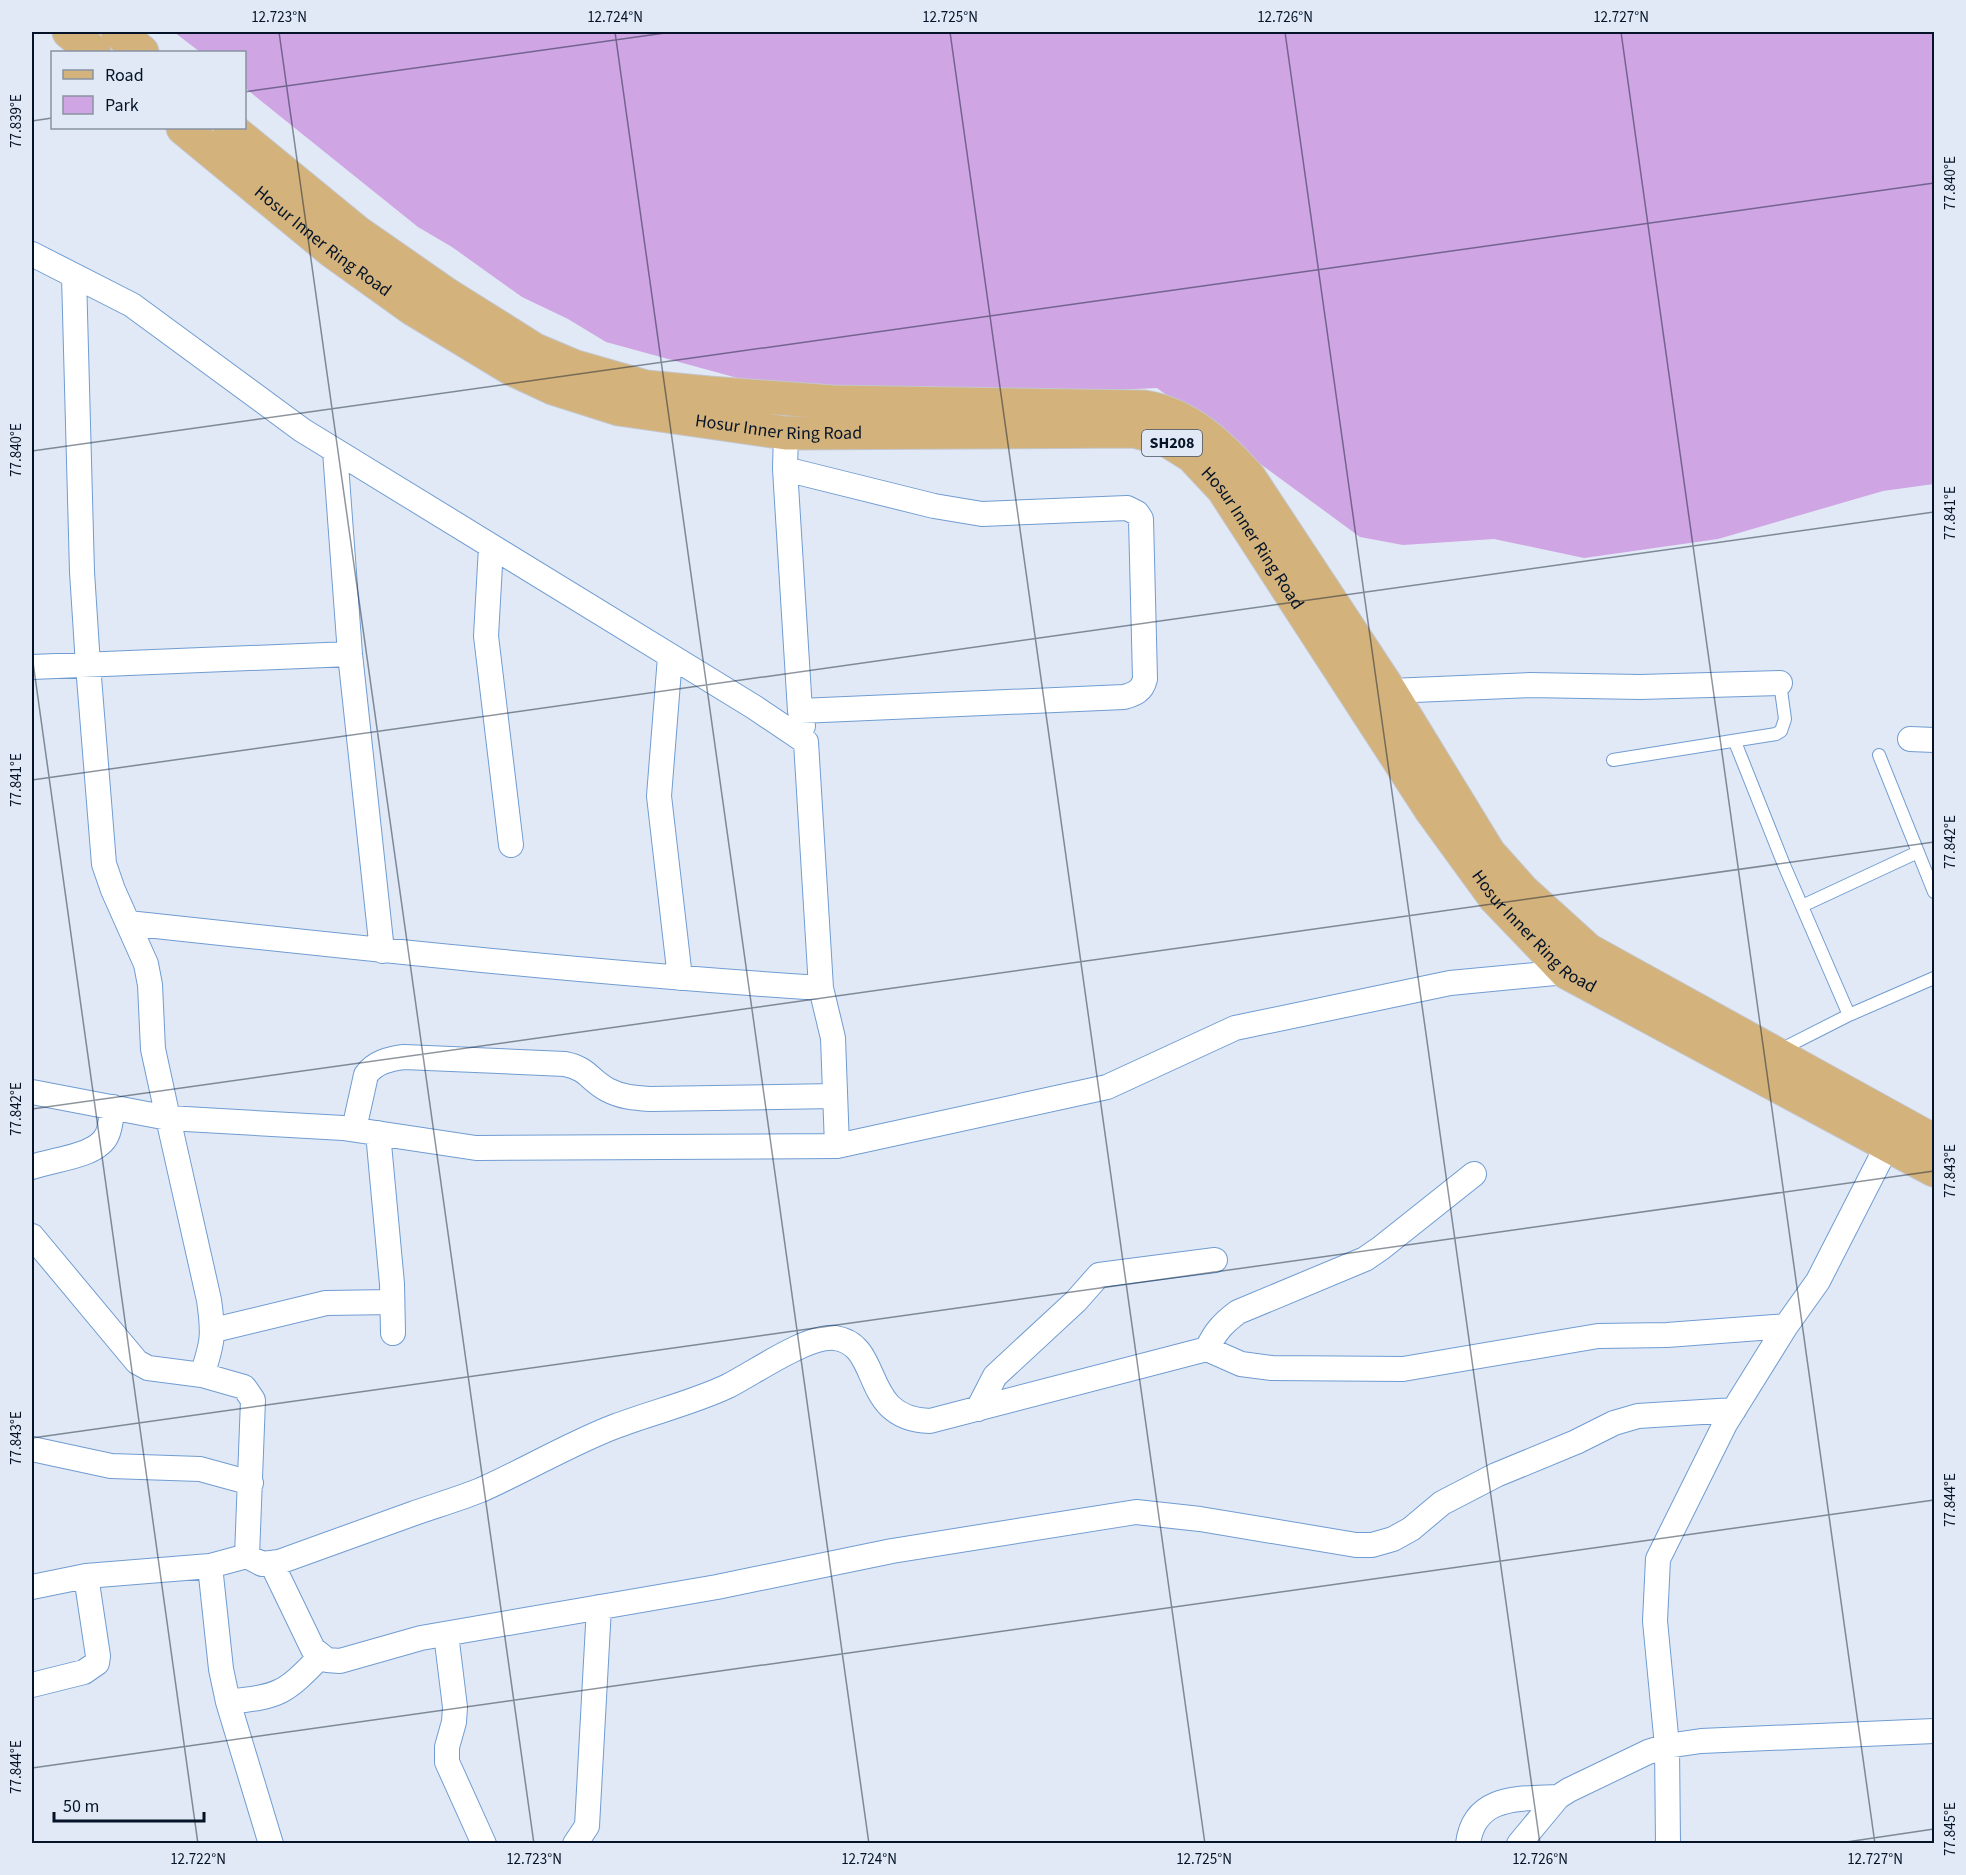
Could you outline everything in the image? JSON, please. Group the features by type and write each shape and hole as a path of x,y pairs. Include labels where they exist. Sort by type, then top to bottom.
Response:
{"main road":[{"path":"69,32 93,51"},
{"path":"118,32 141,51"},
{"name":"Hosur Inner Ring Road","path":"184,129 332,251 413,309 512,369 553,388 619,409 786,433 1134,431 1165,439 1192,456 1223,489 1431,810 1511,917 1577,961 1935,1170"},
{"name":"Hosur Inner Ring Road","path":"231,129 357,232 436,287 535,350 573,366 646,387 709,393 833,402 1144,407 1160,409 1180,417 1223,449 1249,477 1390,691 1489,853 1523,891 1577,961 1774,1053 1935,1141"}],"street":[{"path":"32,254 132,305 302,430 754,707 806,742"},
{"path":"74,276 82,572 104,864 146,964 150,985 153,1049 209,1300 213,1330 212,1346 202,1376"},
{"path":"786,433 785,469 800,711 806,742 821,988 833,1038 837,1146"},
{"path":"335,451 350,654 382,951"},
{"path":"785,469 971,513 1127,508 1137,513 1141,519 1145,679 1142,688 1134,694 1113,698 800,711"},
{"path":"491,547 486,636 511,845"},
{"path":"32,667 350,654"},
{"path":"669,657 659,796 680,978"},
{"path":"1390,691 1530,685 1640,687 1780,683"},
{"path":"1910,739 1935,740"},
{"path":"128,923 382,951 680,978 821,988"},
{"path":"32,1092 168,1118 354,1129 476,1148 837,1146 1107,1087 1235,1028 1450,983 1577,961"},
{"path":"354,1129 366,1075 371,1067 404,1057 564,1064 580,1068 607,1089 624,1096 650,1099 835,1096"},
{"path":"32,1167 92,1151 102,1143 107,1134 113,1107"},
{"path":"378,1133 393,1333"},
{"path":"1668,1844 1667,1746 1655,1621 1658,1559 1725,1424 1786,1326 1818,1281 1888,1144"},
{"path":"1208,1349 1214,1334 1224,1322 1238,1312 1365,1259 1474,1174"},
{"path":"32,1236 137,1362 148,1368 202,1376 244,1387 254,1400 247,1556"},
{"path":"978,1409 995,1376 1076,1301 1099,1275 1215,1260"},
{"path":"213,1330 326,1303 392,1302"},
{"path":"32,1587 86,1576 210,1566 247,1556 262,1564 272,1564 479,1490 615,1426 707,1395 817,1340 834,1338 847,1342 860,1351 888,1406 913,1421 930,1421 1208,1349 1241,1364 1272,1368 1403,1369 1598,1336 1667,1335 1786,1326"},
{"path":"272,1564 313,1649 327,1660 340,1661 421,1638 717,1587 892,1551 1136,1512 1200,1519 1356,1545 1372,1545 1394,1539 1442,1503 1496,1475 1576,1442 1614,1423 1638,1416 1734,1410"},
{"path":"32,1449 111,1466 200,1469 251,1484"},
{"path":"210,1566 220,1669 271,1844"},
{"path":"32,1685 84,1672 97,1663 98,1656 86,1576"},
{"path":"575,1844 587,1826 598,1607"},
{"path":"446,1634 455,1707 454,1722 447,1747 447,1762 484,1844"},
{"path":"228,1702 264,1698 280,1693 294,1684 321,1656"},
{"path":"1519,1844 1558,1797 1648,1752 1667,1746 1701,1741 1935,1731"},
{"path":"1468,1844 1477,1821 1494,1804 1509,1799 1558,1797"}],"lane":[{"path":"1613,760 1735,742 1781,731 1785,719 1780,683"},
{"path":"1735,742 1849,1015"},
{"path":"1879,755 1935,891"},
{"path":"1802,906 1918,852"},
{"path":"1774,1053 1849,1015 1935,978"}],"green space":[{"path":"174,32 1934,32 1934,484 1883,491 1718,539 1584,558 1494,539 1403,545 1360,537 1157,388 1048,393 918,387 785,391 606,342 568,319 522,297 452,247 418,227 246,89 246,51 199,51"}]}
